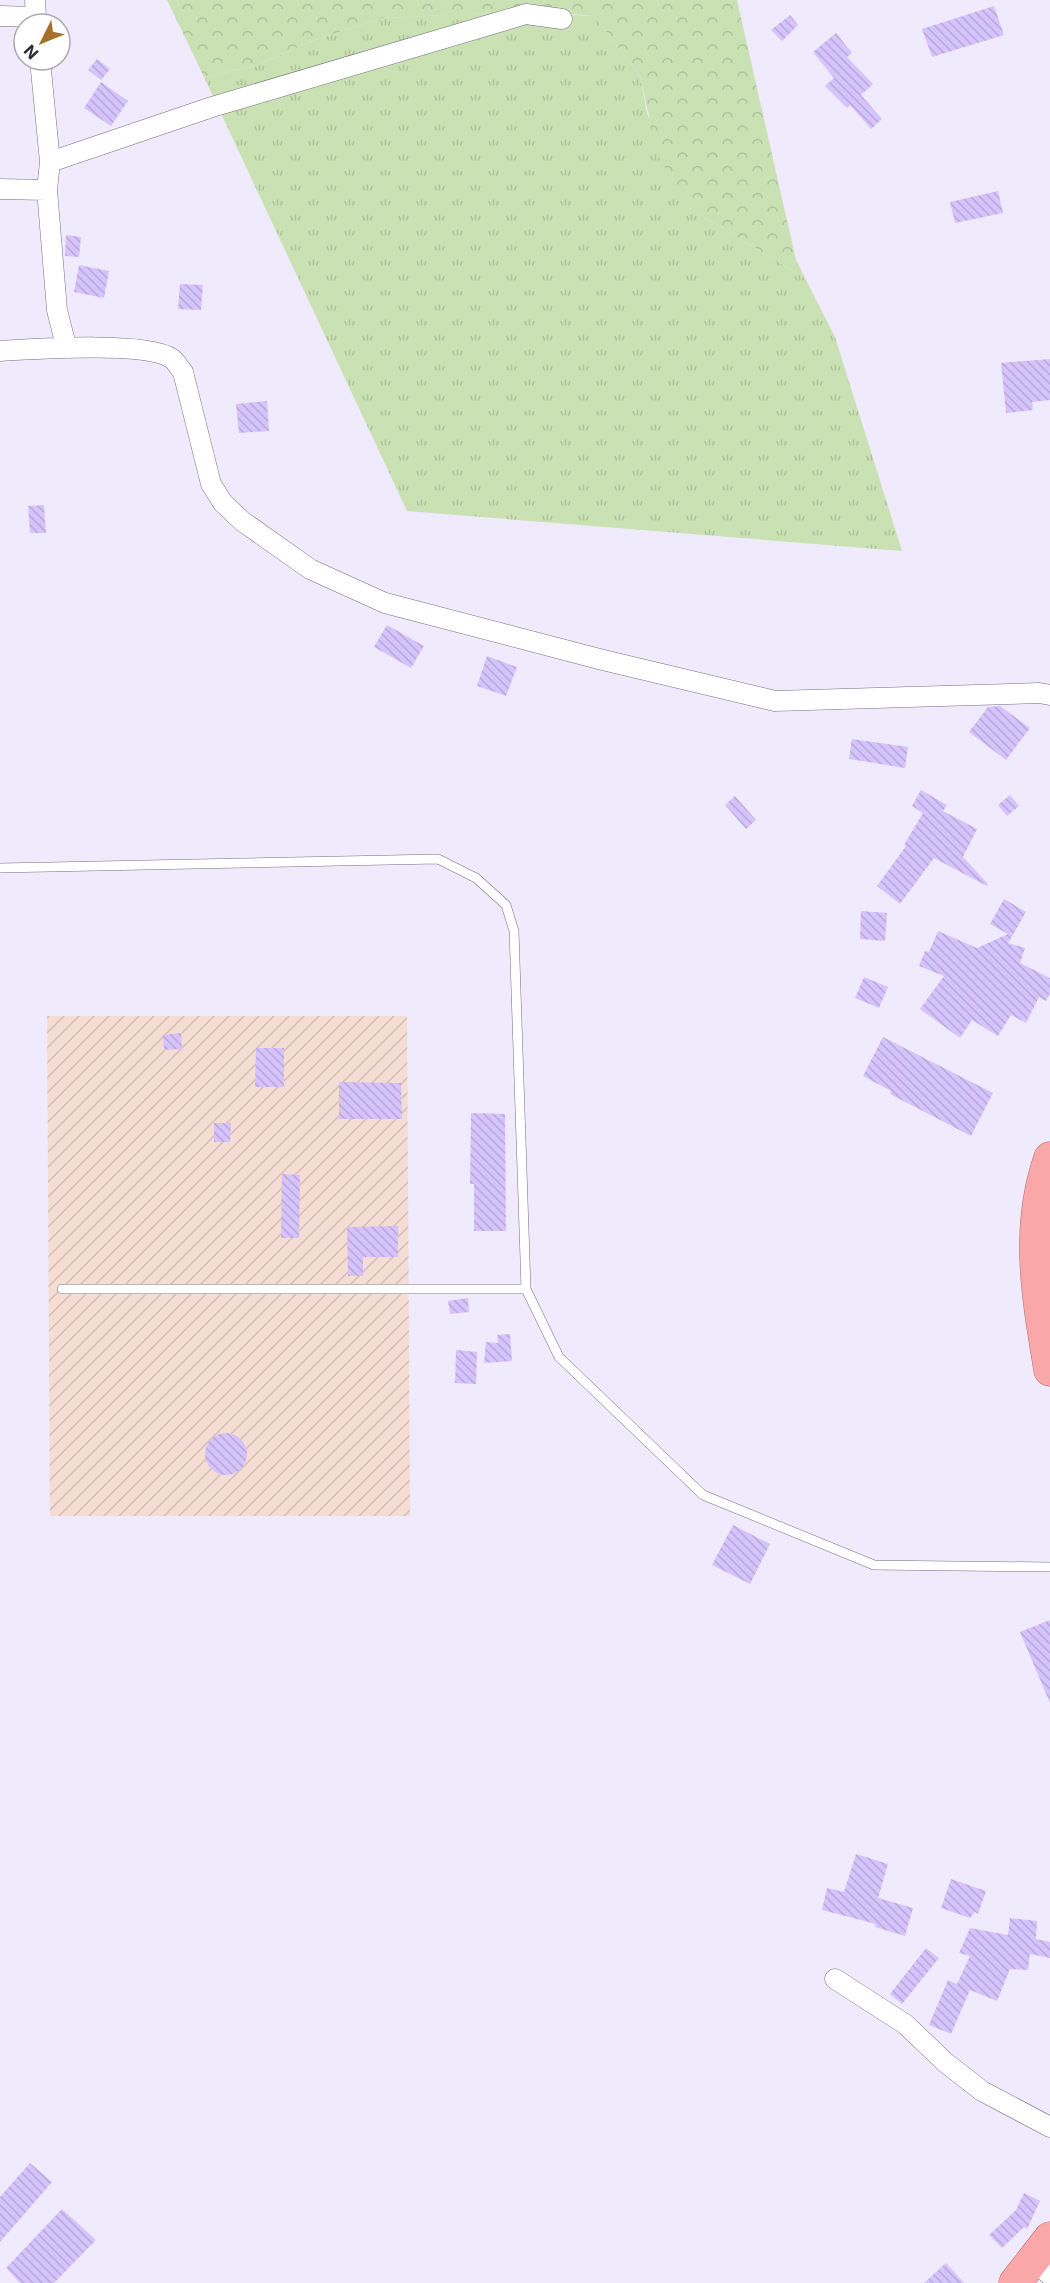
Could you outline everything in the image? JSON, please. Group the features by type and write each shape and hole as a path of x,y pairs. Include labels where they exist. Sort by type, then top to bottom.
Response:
{"highway":[{"path":"1050,1158 1042,1179 1034,1238 1035,1277 1050,1370"}],"street":[{"path":"50,162 212,106 526,14 562,19"},
{"path":"41,72 50,162 47,190 57,310 66,346"},
{"path":"0,189 47,190"},
{"path":"0,351 66,346 155,351 172,358 183,372 211,484 223,503 242,521 310,569 385,603 603,660 775,701 1039,693 1050,695"},
{"path":"836,1979 905,2024 946,2063 982,2091 1050,2127"}],"lane":[{"path":"0,868 438,859 476,878 506,905 514,931 526,1288 560,1357 703,1495 874,1565 1050,1567"},
{"path":"62,1289 526,1288"}],"shaded area":[{"path":"47,1016 407,1016 410,1516 50,1516"}],"green space":[{"path":"167,0 737,0 796,260 805,278 689,208 658,156 640,76 594,16 535,11 382,18 312,41 256,66 204,77"},
{"path":"510,12 594,16 640,76 647,113 689,208 805,278 835,337 902,551 407,511 204,77 256,66 312,41 382,18"}],"building":[{"path":"994,6 1004,35 932,57 922,29"},
{"path":"790,15 798,25 782,41 771,30"},
{"path":"836,33 852,53 847,57 873,84 861,95 882,119 871,129 850,105 847,108 825,86 834,78 813,52"},
{"path":"97,59 110,69 101,80 88,70"},
{"path":"101,82 128,101 111,126 84,108"},
{"path":"998,191 1003,213 955,223 950,202"},
{"path":"66,235 81,237 79,257 65,256"},
{"path":"79,265 109,271 104,298 74,292"},
{"path":"180,284 203,285 201,310 178,309"},
{"path":"1050,359 1050,400 1032,402 1033,410 1006,413 1001,363"},
{"path":"267,401 269,431 239,433 236,404"},
{"path":"44,505 46,533 30,533 28,506"},
{"path":"387,625 424,646 411,668 374,647"},
{"path":"487,656 517,667 506,696 477,686"},
{"path":"1000,706 1030,728 1006,760 969,732 988,707"},
{"path":"852,739 908,747 905,768 849,759"},
{"path":"921,790 947,805 943,811 977,829 963,857 988,884 987,886 934,858 900,904 877,886 906,846 904,845 923,813 912,806"},
{"path":"1010,795 1019,806 1007,816 998,805"},
{"path":"735,796 756,820 746,829 725,805"},
{"path":"1004,899 1026,912 1008,943 1025,948 1020,963 1050,978 1050,993 1046,1001 1039,997 1026,1023 1011,1015 998,1036 972,1020 960,1038 920,1009 944,976 919,966 925,951 929,952 938,931 977,948 1008,934 990,924"},
{"path":"861,911 887,913 885,941 860,939"},
{"path":"864,977 888,987 879,1008 855,998"},
{"path":"181,1033 182,1049 164,1050 163,1035"},
{"path":"883,1037 993,1093 971,1136 890,1094 891,1091 863,1076"},
{"path":"256,1048 284,1048 284,1087 255,1087"},
{"path":"339,1082 401,1083 402,1119 339,1119"},
{"path":"471,1113 505,1114 506,1231 474,1231 474,1184 470,1184"},
{"path":"214,1123 231,1123 230,1142 214,1142"},
{"path":"282,1174 300,1175 299,1238 281,1238"},
{"path":"398,1226 398,1257 363,1257 363,1276 348,1276 347,1227"},
{"path":"468,1298 469,1312 450,1314 448,1301"},
{"path":"510,1334 512,1361 484,1363 486,1342 498,1343 497,1335"},
{"path":"456,1350 477,1352 476,1384 455,1383"},
{"path":"226,1433 241,1439 247,1454 241,1469 226,1475 211,1469 205,1454 211,1439"},
{"path":"733,1525 770,1544 750,1584 712,1565"},
{"path":"1050,1620 1050,1703 1020,1632"},
{"path":"856,1854 888,1864 878,1898 913,1908 905,1936 875,1927 876,1924 822,1910 827,1888 844,1892"},
{"path":"951,1879 986,1891 978,1914 975,1912 970,1918 941,1908"},
{"path":"1010,1918 1037,1921 1036,1939 1050,1942 1050,1958 1030,1954 1028,1970 1010,1969 997,2001 970,1990 951,2034 929,2025 948,1980 957,1984 970,1956 959,1953 970,1928 1008,1935"},
{"path":"926,1948 939,1958 902,2004 890,1994"},
{"path":"30,2163 52,2182 0,2242 0,2197"},
{"path":"1024,2193 1040,2201 1027,2229 1024,2227 1002,2248 989,2235 1016,2210"},
{"path":"62,2209 96,2240 54,2283 20,2283 6,2268"},
{"path":"946,2263 964,2283 924,2283"}]}
